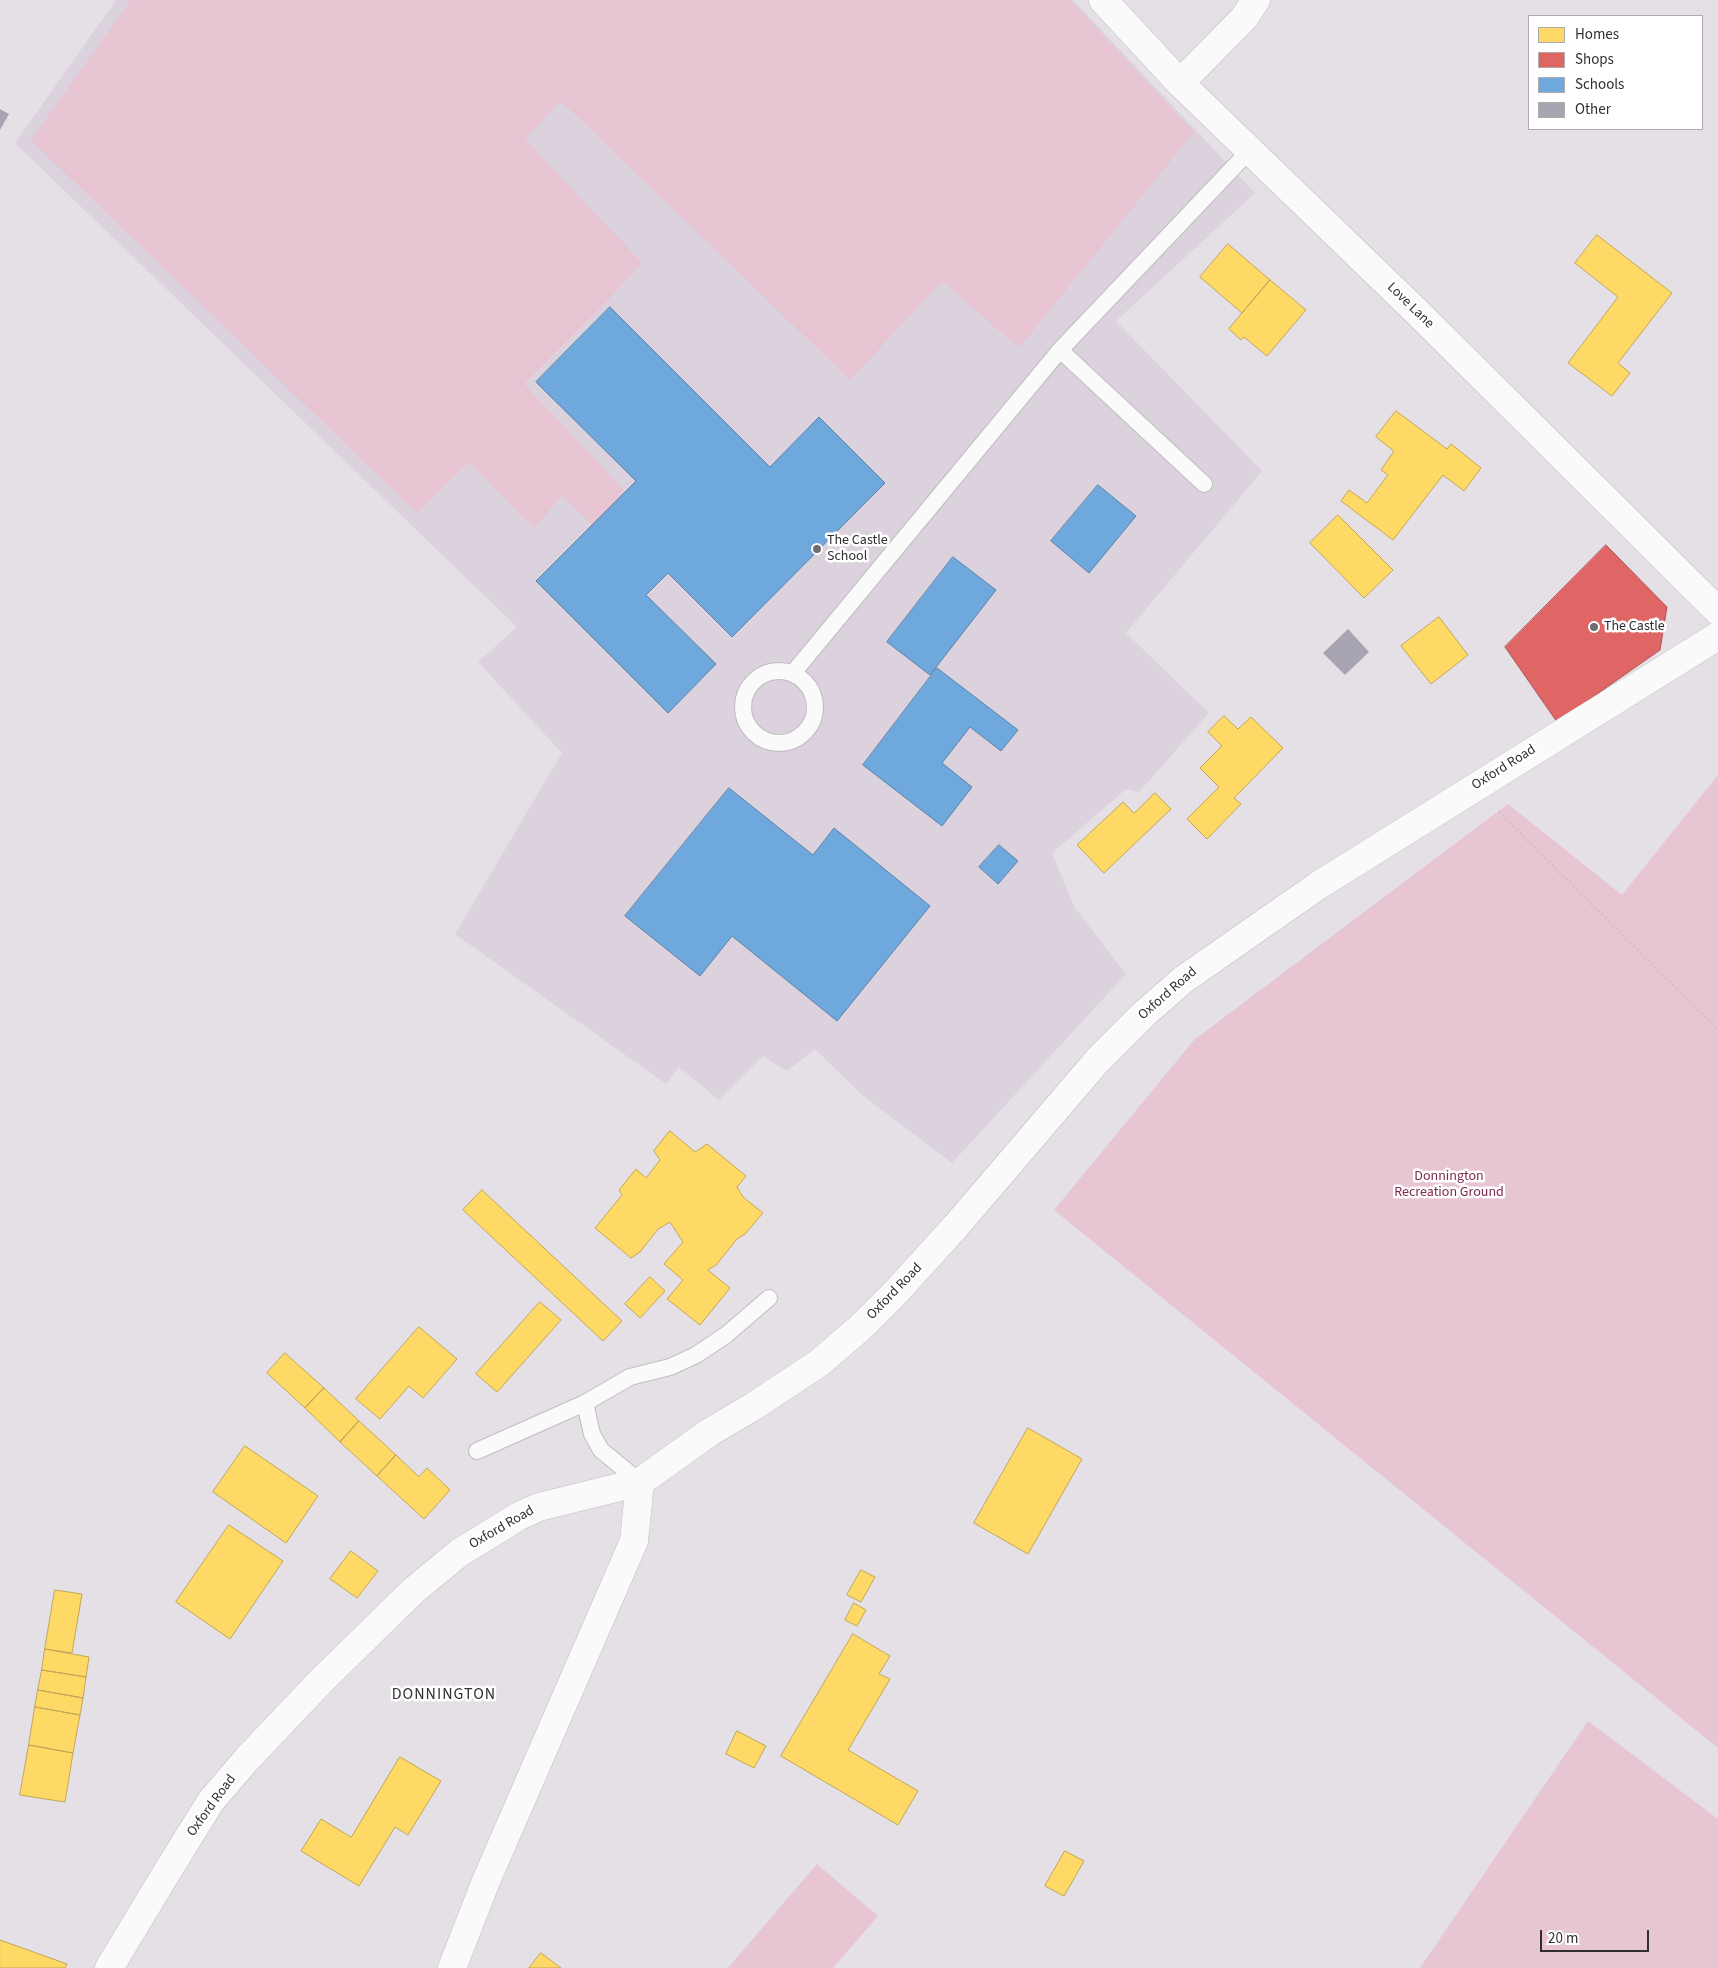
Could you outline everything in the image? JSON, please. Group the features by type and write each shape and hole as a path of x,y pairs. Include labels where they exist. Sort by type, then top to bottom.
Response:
{"main road":[{"name":"Love Lane","path":"1102,0 1180,83 1416,311 1718,611"},
{"path":"1180,83 1244,18 1256,0"},
{"name":"Oxford Road","path":"110,1968 212,1801 247,1759 412,1591 459,1553 519,1516 538,1507 640,1482 710,1432 754,1406 819,1363 861,1327 895,1293 956,1226 1097,1061 1146,1012 1184,979 1319,885 1473,787 1718,636"},
{"path":"452,1968 490,1872 634,1541 640,1482"}],"lane":[{"path":"793,673 1060,350 1250,150"},
{"path":"1060,350 1204,484"},
{"path":"781,670 793,673 811,689 815,700 815,712 811,724 804,734 793,741 769,743 749,729 744,718 742,706 744,695 750,684 759,676 770,671 781,670"},
{"path":"477,1451 585,1403 630,1378 670,1367 696,1355 726,1335 769,1298"},
{"path":"585,1403 592,1434 601,1450 640,1482"}],"path":[{"path":"1473,787 1718,1030"}],"shaded area":[{"name":"The Castle School","path":"116,0 1073,0 1255,193 1116,321 1262,471 1126,633 1209,713 1139,792 1126,789 1052,853 1075,908 1126,974 952,1163 861,1094 815,1049 787,1071 763,1056 719,1100 679,1067 666,1084 455,934 562,753 478,662 517,627 15,143"}],"green space":[{"path":"131,0 1070,0 1194,132 1019,348 942,281 850,380 561,101 525,139 642,263 612,296 524,384 626,492 593,525 562,496 534,528 469,462 417,513 31,140"},
{"name":"Donnington Recreation Ground","path":"1718,775 1718,1748 1054,1210 1194,1040 1508,804 1622,895"},
{"path":"1588,1721 1718,1819 1718,1968 1420,1968"},
{"path":"817,1864 878,1916 833,1968 728,1968"}],"building: Homes":[{"path":"1597,235 1672,293 1618,363 1630,373 1612,396 1568,363 1618,297 1575,263"},
{"path":"1228,244 1270,280 1242,313 1200,277"},
{"path":"1270,280 1306,310 1267,356 1244,337 1241,340 1229,329"},
{"path":"1396,411 1447,449 1451,444 1481,468 1464,491 1443,475 1393,540 1341,501 1349,490 1367,503 1388,475 1381,470 1394,451 1376,437"},
{"path":"1338,515 1393,570 1364,598 1310,543"},
{"path":"1439,617 1468,655 1431,684 1401,646"},
{"path":"1224,716 1238,729 1251,717 1283,748 1234,798 1241,804 1207,839 1187,819 1219,787 1200,768 1222,746 1208,732"},
{"path":"1155,793 1171,809 1104,873 1077,845 1123,802 1134,813"},
{"path":"670,1131 695,1152 707,1144 746,1176 737,1187 743,1197 763,1213 745,1234 737,1239 716,1265 708,1270 730,1288 700,1325 667,1299 683,1280 664,1264 683,1242 670,1222 658,1229 640,1252 631,1258 595,1228 622,1195 619,1190 636,1169 646,1178 660,1160 654,1151"},
{"path":"482,1190 622,1321 603,1341 463,1210"},
{"path":"650,1277 665,1291 640,1318 625,1304"},
{"path":"540,1302 561,1320 497,1392 476,1374"},
{"path":"419,1327 457,1359 423,1398 409,1386 380,1419 356,1399"},
{"path":"285,1353 324,1388 305,1408 267,1373"},
{"path":"324,1388 359,1421 340,1442 305,1408"},
{"path":"359,1421 396,1455 377,1476 340,1442"},
{"path":"1028,1428 1082,1459 1028,1554 974,1523"},
{"path":"245,1446 318,1496 286,1543 213,1492"},
{"path":"396,1455 419,1477 427,1468 450,1490 424,1519 377,1476"},
{"path":"229,1525 283,1561 230,1639 176,1602"},
{"path":"351,1551 378,1571 357,1598 330,1579"},
{"path":"861,1570 875,1577 861,1602 847,1595"},
{"path":"55,1590 82,1594 72,1653 45,1649"},
{"path":"854,1603 866,1610 857,1626 845,1620"},
{"path":"853,1634 890,1656 879,1674 890,1679 848,1750 918,1791 898,1825 781,1756"},
{"path":"45,1649 89,1657 86,1677 42,1670"},
{"path":"42,1670 86,1677 83,1698 38,1690"},
{"path":"38,1690 83,1698 80,1715 35,1707"},
{"path":"35,1707 80,1715 73,1753 29,1745"},
{"path":"737,1731 766,1746 754,1768 726,1754"},
{"path":"29,1745 73,1753 65,1802 20,1795"},
{"path":"400,1757 441,1781 408,1835 395,1827 359,1886 301,1851 321,1819 351,1837"},
{"path":"1065,1851 1084,1861 1064,1896 1045,1886"},
{"path":"0,1940 67,1964 65,1968 0,1968"},
{"path":"541,1953 561,1968 529,1968"}],"building: Shops":[{"name":"The Castle","path":"1606,545 1667,607 1660,650 1557,722 1505,647"}],"building: Schools":[{"path":"610,307 770,467 819,417 885,483 732,637 668,573 646,595 716,664 668,713 536,581 636,481 536,382"},
{"path":"1098,485 1136,516 1089,573 1051,541"},
{"path":"953,557 996,590 930,675 887,642"},
{"path":"937,668 1018,730 1001,751 970,727 942,763 972,787 942,826 863,765"},
{"path":"729,788 813,855 834,828 930,906 837,1021 732,936 700,976 625,916"},
{"path":"999,845 1018,861 998,884 979,867"}],"building: Other":[{"path":"0,109 9,114 0,130"},
{"path":"1348,629 1369,652 1345,675 1323,653"}],"place":[{"name":"The Castle School","path":"817,549"},
{"name":"The Castle","path":"1594,627"}],"district":[{"name":"DONNINGTON","path":"444,1695"}]}
